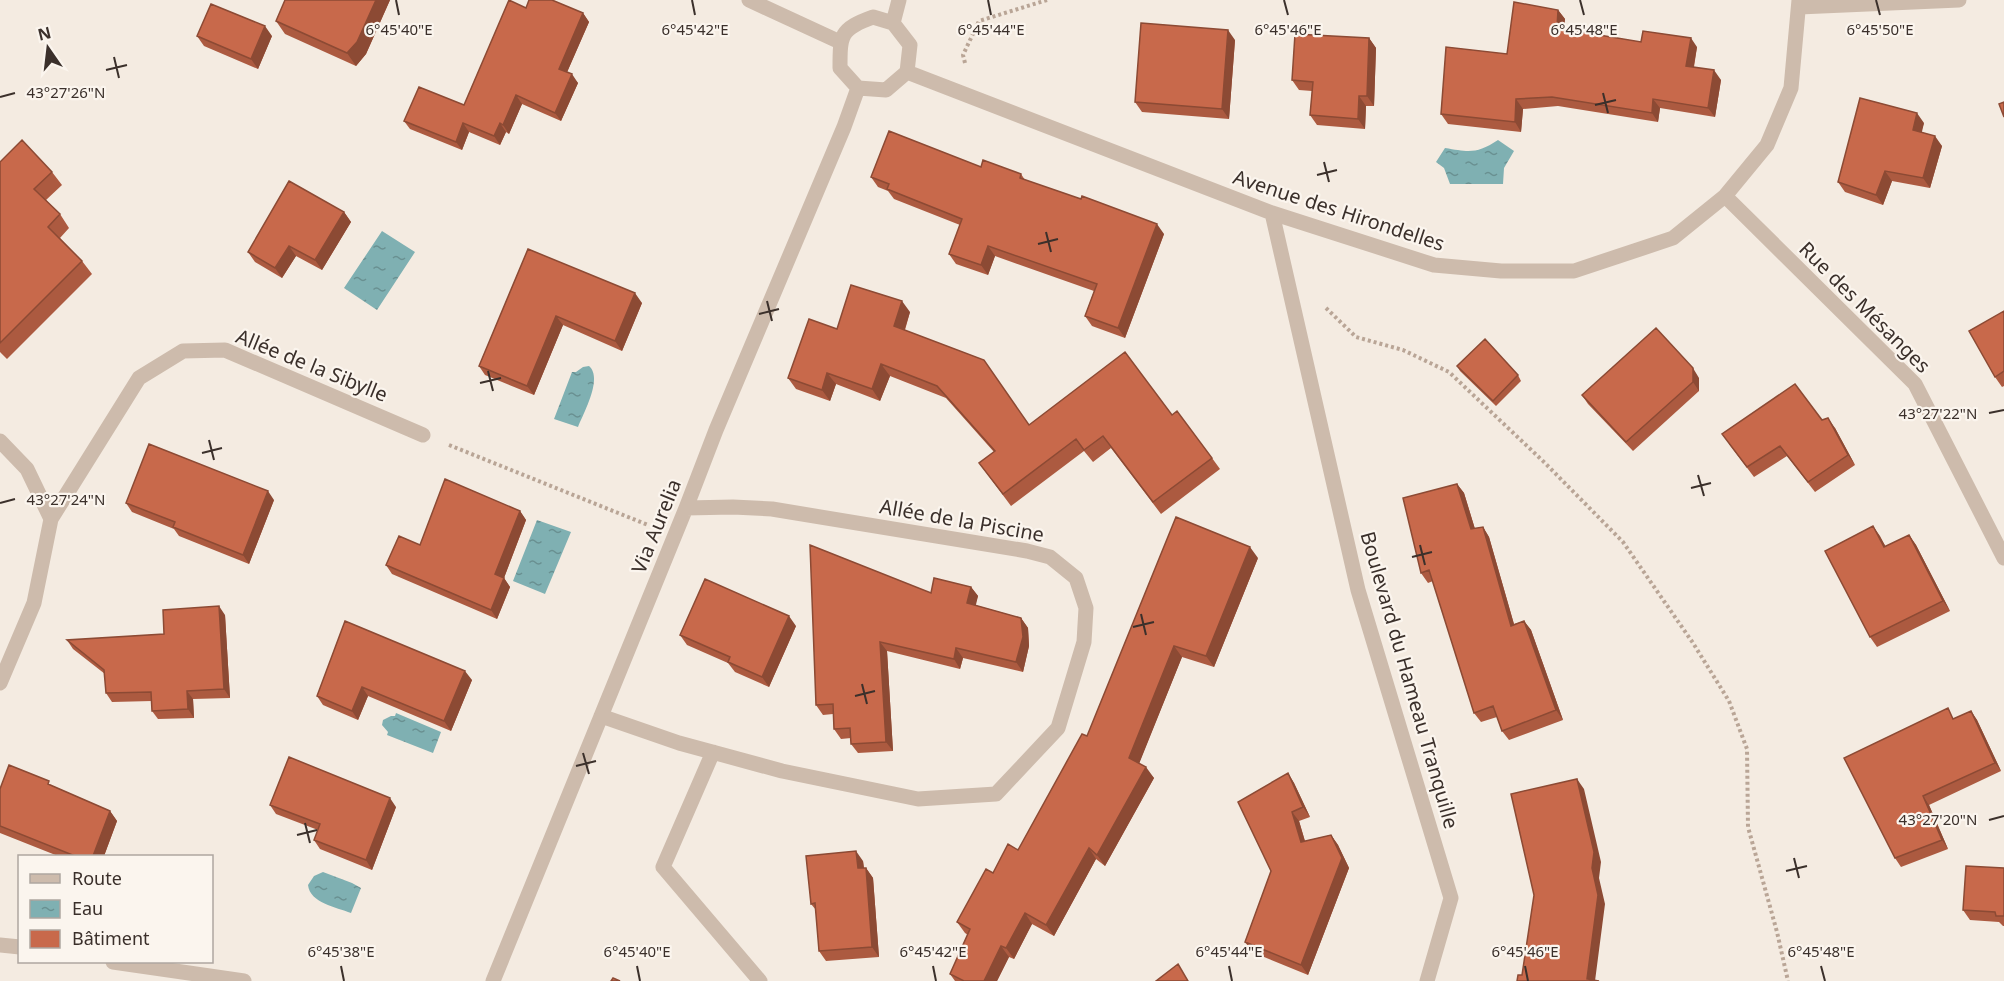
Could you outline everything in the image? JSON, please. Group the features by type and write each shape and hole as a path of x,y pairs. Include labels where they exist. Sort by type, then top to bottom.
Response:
{"street":[{"path":"749,0 840,42"},
{"path":"893,23 899,0"},
{"path":"1799,3 1959,0"},
{"name":"Avenue des Hirondelles","path":"907,72 1272,213 1434,265 1501,271 1574,271 1673,238 1725,196 1767,145 1791,88 1799,3"},
{"path":"873,17 893,23 910,45 907,72 886,90 858,88 840,68 840,42 853,25 873,17"},
{"name":"Via Aurelia","path":"493,981 716,430 858,88"},
{"name":"Rue des Mésanges","path":"1725,196 1915,384 2004,558"},
{"name":"Boulevard du Hameau Tranquille","path":"1272,213 1358,590 1451,898 1426,981"},
{"name":"Allée de la Sibylle","path":"51,519 139,378 183,351 225,350 423,435"},
{"path":"0,441 27,469 51,519 34,603 0,683"},
{"name":"Allée de la Piscine","path":"601,716 680,743 782,771 918,799 996,794 1058,729 1084,642 1086,608 1076,578 1050,557 1027,551 772,509 686,508"},
{"path":"713,752 663,867 760,981"},
{"path":"0,945 18,948"},
{"path":"120,963 244,981"}],"path":[{"path":"976,98 963,55 979,21 1047,0"},
{"path":"1287,278 1336,316 1356,337 1403,350 1449,372 1545,463 1623,542 1730,701 1747,749 1748,827 1788,981"},
{"path":"423,435 647,525"}],"water":[{"path":"1498,140 1514,151 1504,168 1503,184 1450,184 1444,168 1436,162 1445,148 1473,151"},
{"path":"382,231 415,252 377,310 344,288"},
{"path":"589,366 593,371 593,387 578,427 554,419 572,372"},
{"path":"537,520 571,532 545,594 513,581"},
{"path":"396,713 441,732 433,753 387,735 388,732 382,725 383,720 395,716"},
{"path":"323,872 361,888 351,913 313,896 308,885 314,876"}],"building":[{"path":"285,0 376,0 357,42 347,53 276,21"},
{"path":"509,0 526,8 529,0 552,0 583,13 559,69 572,74 555,113 516,95 503,125 500,123 494,136 463,123 456,142 404,121 419,87 464,105"},
{"path":"1514,2 1558,10 1557,28 1641,42 1643,31 1691,38 1686,66 1714,70 1708,108 1653,99 1652,113 1552,97 1516,99 1515,122 1441,114 1446,47 1507,54"},
{"path":"211,4 265,26 251,59 197,36"},
{"path":"1141,23 1228,30 1222,109 1135,102"},
{"path":"1295,34 1369,38 1367,96 1359,96 1358,119 1310,115 1313,82 1292,80"},
{"path":"1860,98 1917,113 1913,130 1935,136 1923,178 1885,171 1876,195 1838,182"},
{"path":"2004,102 2004,117 1999,104"},
{"path":"889,131 981,167 983,160 1021,174 1020,178 1081,199 1082,196 1157,224 1118,328 1085,316 1097,284 988,246 981,265 949,254 962,219 887,189 889,184 871,177"},
{"path":"22,140 52,172 34,189 60,214 48,227 82,261 0,343 0,162"},
{"path":"289,181 344,212 315,260 289,246 275,268 248,252"},
{"path":"528,249 635,293 615,341 556,316 527,386 479,366"},
{"path":"851,285 902,301 894,326 984,360 1029,425 1125,352 1172,415 1177,411 1212,458 1153,502 1103,436 1084,450 1076,439 1003,494 979,463 995,451 937,386 881,364 872,389 827,373 822,390 788,378 809,319 837,329"},
{"path":"2004,311 2004,371 1995,377 1969,331"},
{"path":"1656,328 1693,368 1693,382 1626,442 1582,395"},
{"path":"1485,339 1518,375 1493,401 1457,366"},
{"path":"1795,384 1822,420 1828,418 1848,455 1808,482 1780,446 1747,467 1722,434"},
{"path":"149,444 268,491 243,555 173,527 175,522 126,503"},
{"path":"445,479 520,511 495,574 504,578 491,610 386,565 399,536 420,545"},
{"path":"1457,484 1471,529 1483,527 1511,626 1524,621 1556,710 1502,731 1493,706 1474,713 1429,570 1421,573 1403,498"},
{"path":"1176,517 1250,547 1206,656 1174,646 1129,758 1146,767 1097,855 1089,848 1046,925 1025,913 1006,948 1001,946 984,981 964,981 950,974 970,929 957,922 986,869 993,873 1008,844 1018,850 1082,734 1087,736"},
{"path":"1873,526 1884,547 1909,535 1943,601 1870,637 1825,551"},
{"path":"810,545 931,593 934,578 971,587 967,603 1021,618 1023,637 1016,662 956,648 954,659 880,642 886,742 851,744 850,728 834,729 833,704 816,705"},
{"path":"705,579 789,616 762,677 728,662 730,657 680,635"},
{"path":"219,606 224,689 187,691 188,709 152,711 151,692 106,693 104,670 67,640 164,634 163,610"},
{"path":"345,621 465,671 444,721 362,687 352,711 317,696"},
{"path":"1948,708 1953,719 1971,711 1995,763 1923,796 1942,840 1895,858 1844,758"},
{"path":"289,757 390,798 366,860 314,840 320,824 270,805"},
{"path":"9,765 49,781 48,784 110,811 93,855 72,855 0,826 0,789"},
{"path":"1288,773 1303,807 1292,812 1301,842 1331,835 1342,858 1301,965 1245,942 1271,871 1238,802"},
{"path":"1577,779 1594,852 1592,868 1598,895 1587,979 1599,981 1517,981 1518,975 1522,975 1534,895 1511,794"},
{"path":"856,851 858,868 866,868 872,947 819,951 815,903 811,904 806,856"},
{"path":"1966,866 2004,868 2004,916 1996,916 1995,912 1963,910"},
{"path":"1178,964 1188,981 1156,981"}]}
